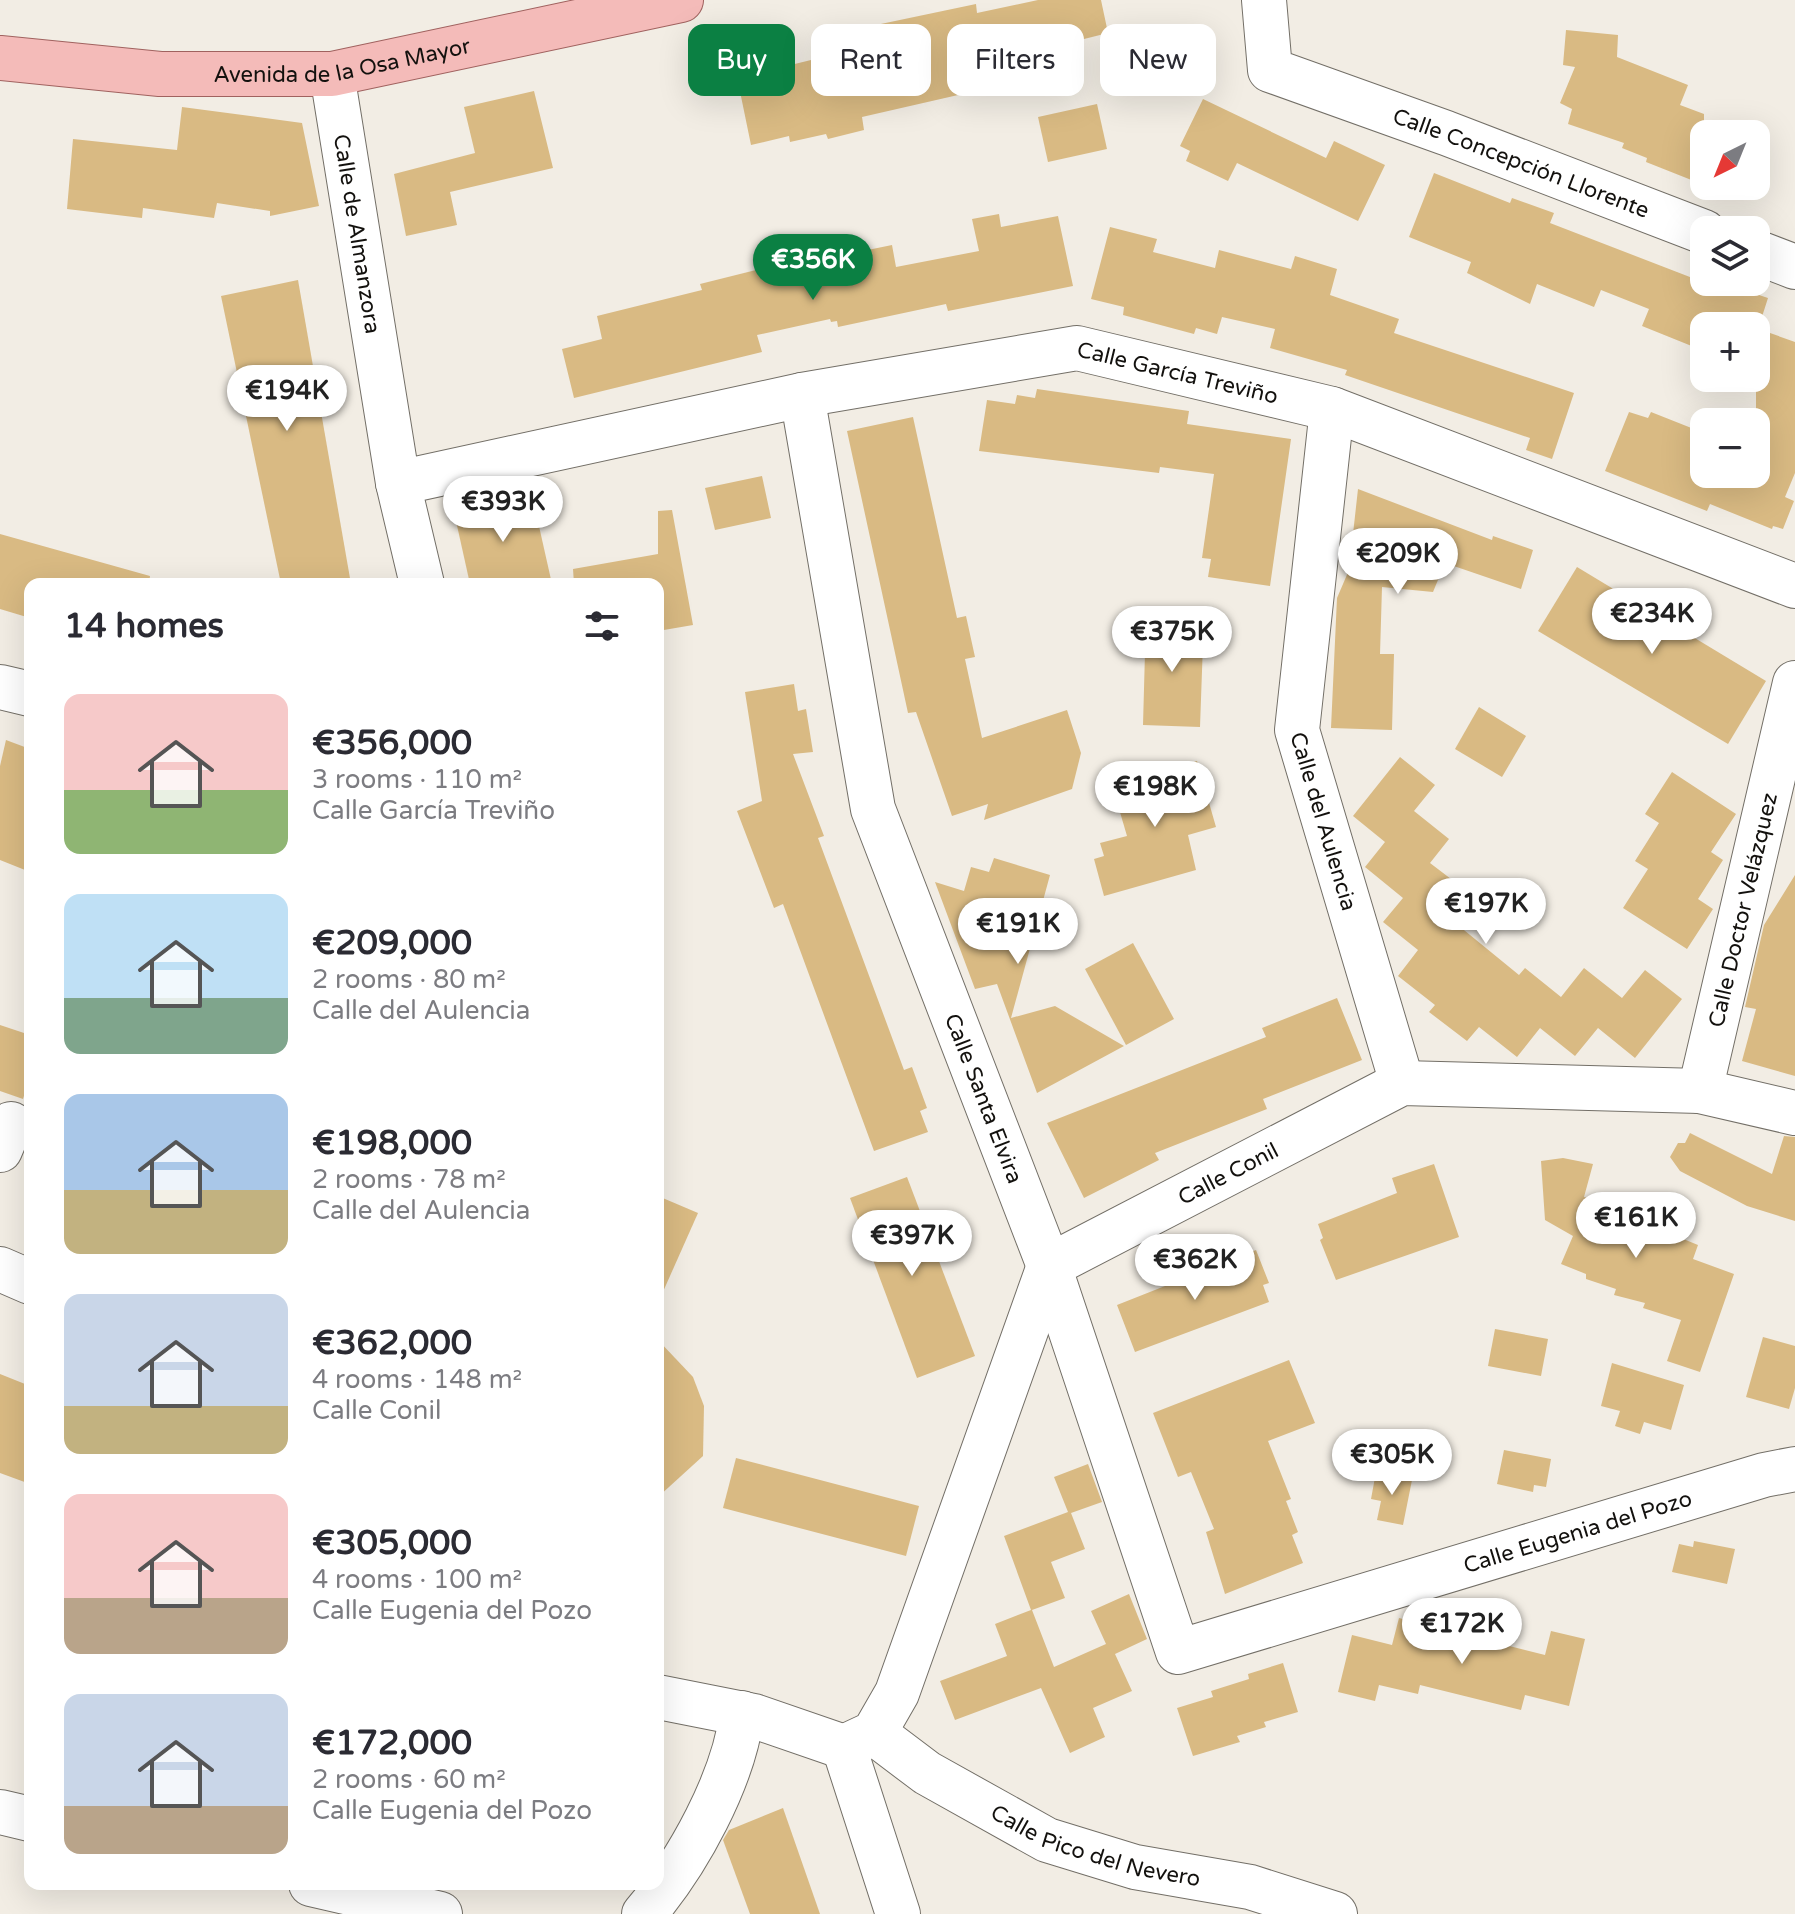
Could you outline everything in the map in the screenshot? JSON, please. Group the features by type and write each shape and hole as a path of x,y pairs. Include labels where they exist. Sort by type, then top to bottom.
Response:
{"main road":[{"name":"Avenida de la Osa Mayor","path":"0,58 160,74 332,74 592,10 681,0"}],"street":[{"name":"Calle Concepción Llorente","path":"1264,0 1270,70 1446,133 1690,227"},
{"name":"Calle de Almanzora","path":"332,74 398,483 421,578"},
{"path":"1770,257 1795,267"},
{"name":"Calle García Treviño","path":"398,483 802,395 1077,348 1332,409 1795,586"},
{"name":"Calle Santa Elvira","path":"802,395 873,809 1049,1266 1178,1652"},
{"name":"Calle del Aulencia","path":"1332,409 1297,730 1402,1083"},
{"name":"Calle Doctor Velázquez","path":"1700,1091 1788,735 1795,683"},
{"path":"0,687 24,693"},
{"name":"Calle Conil","path":"1049,1266 1402,1083 1700,1091 1795,1113"},
{"path":"859,1740 897,1693 1049,1266"},
{"path":"0,1269 24,1279"},
{"name":"Calle Eugenia del Pozo","path":"1178,1652 1764,1475 1795,1469"},
{"path":"664,1698 859,1740"},
{"path":"664,1884 699,1832 738,1744 742,1713"},
{"path":"859,1740 898,1914"},
{"name":"Calle Pico del Nevero","path":"859,1740 927,1773 1047,1840 1135,1867 1250,1887 1335,1914"},
{"path":"0,1812 24,1818"},
{"path":"337,1890 440,1914"},
{"path":"644,1914 660,1890"}],"building":[{"path":"1038,0 1101,0 1106,24 1100,24 1100,35 1084,39 1084,24 947,24 947,96 954,96 862,117 864,130 828,139 826,134 790,142 789,136 751,145 741,96 795,96 795,64 811,60 811,96 931,96 931,24 881,24 976,4 977,13"},
{"path":"1566,30 1618,35 1617,57 1688,85 1680,105 1704,114 1704,120 1690,120 1690,179 1646,162 1647,158 1622,148 1624,143 1568,124 1572,109 1560,103 1575,67 1563,65"},
{"path":"534,91 553,168 450,192 457,225 406,236 394,174 475,153 464,107"},
{"path":"1203,99 1326,158 1334,141 1385,165 1358,221 1237,163 1228,181 1186,161 1190,151 1180,146"},
{"path":"1097,104 1107,149 1048,162 1038,117"},
{"path":"182,107 302,123 319,206 270,216 270,211 217,203 214,218 143,208 142,218 67,209 73,139 177,150"},
{"path":"1434,173 1510,203 1512,198 1554,213 1550,223 1690,277 1690,296 1768,298 1764,312 1690,312 1690,345 1642,326 1649,309 1601,290 1594,307 1537,284 1530,304 1467,273 1471,262 1409,237"},
{"path":"999,214 1001,227 1058,216 1073,286 948,311 946,304 838,327 837,321 831,322 830,319 757,335 762,352 574,398 562,349 602,339 597,316 702,290 700,284 776,265 774,257 820,248 821,254 857,246 858,252 892,245 896,267 979,251 972,219"},
{"path":"1110,227 1157,239 1153,252 1215,268 1219,250 1291,269 1295,256 1337,269 1330,295 1399,319 1394,333 1574,393 1552,459 1526,450 1530,438 1345,375 1347,370 1270,348 1275,329 1222,317 1217,334 1196,328 1194,334 1123,315 1124,307 1091,299"},
{"path":"298,280 350,578 280,578 221,296"},
{"path":"1770,333 1795,342 1795,473 1785,497 1794,501 1783,529 1773,526 1772,529 1710,504 1707,511 1605,471 1629,412 1648,418 1651,412 1690,427 1690,488 1770,488 1770,408 1756,408 1756,392 1770,392"},
{"path":"1037,389 1189,411 1187,424 1291,439 1270,586 1208,577 1211,559 1202,558 1214,474 1160,467 1159,473 979,451 987,400 1015,404 1017,395 1035,398"},
{"path":"913,417 957,618 966,616 975,657 965,659 982,738 1067,710 1081,753 1072,789 984,820 988,804 952,816 916,712 908,713 847,431"},
{"path":"762,476 771,518 715,530 705,488"},
{"path":"1358,489 1492,540 1493,536 1533,550 1521,589 1445,563 1433,592 1382,587 1380,654 1394,654 1392,730 1331,728 1337,598 1349,570"},
{"path":"532,495 551,578 469,578 454,512"},
{"path":"672,510 693,625 664,630 664,578 574,578 573,569 658,554 658,511"},
{"path":"0,534 150,576 24,578 24,616 0,609"},
{"path":"1577,567 1766,681 1728,744 1538,631"},
{"path":"1146,616 1189,618 1189,642 1203,643 1200,727 1143,725"},
{"path":"794,684 798,711 806,709 813,752 793,754 824,836 818,838 904,1070 912,1067 927,1108 920,1111 928,1132 874,1151 783,904 774,908 737,811 762,801 745,692"},
{"path":"1479,707 1526,736 1502,777 1455,749"},
{"path":"6,740 24,747 24,870 0,860 0,766"},
{"path":"1400,757 1435,785 1414,811 1449,839 1430,863 1468,892 1448,917 1519,975 1525,968 1561,997 1584,968 1622,998 1645,970 1682,999 1635,1058 1598,1028 1575,1056 1540,1028 1517,1057 1479,1027 1467,1041 1429,1012 1435,1005 1398,976 1418,950 1383,922 1403,898 1365,867 1385,842 1353,816"},
{"path":"1197,761 1216,827 1188,835 1196,870 1104,896 1094,859 1104,856 1100,843 1127,836 1112,785"},
{"path":"1672,772 1736,814 1711,852 1723,860 1698,899 1713,909 1687,949 1623,908 1648,869 1635,861 1659,823 1645,814"},
{"path":"994,858 1050,875 1011,1018 1055,1006 1124,1046 1037,1093 997,984 975,989 935,882 964,891 971,867 989,872"},
{"path":"1795,875 1795,1076 1742,1061 1756,1009 1745,1007 1764,925"},
{"path":"1133,943 1174,1019 1126,1045 1085,969"},
{"path":"1337,998 1362,1060 1263,1099 1267,1109 1155,1153 1159,1160 1084,1198 1047,1123 1266,1037 1262,1028"},
{"path":"0,1025 24,1033 24,1096 23,1099 0,1091"},
{"path":"1690,1133 1772,1174 1784,1136 1795,1137 1795,1221 1747,1206 1680,1171 1670,1157 1678,1143 1685,1143"},
{"path":"1563,1158 1593,1164 1584,1197 1637,1214 1649,1225 1698,1245 1693,1259 1734,1274 1700,1372 1667,1361 1681,1320 1643,1308 1645,1303 1614,1295 1616,1289 1586,1279 1586,1274 1561,1264 1573,1236 1545,1220 1541,1161"},
{"path":"1434,1164 1459,1237 1336,1280 1320,1240 1323,1238 1318,1224 1397,1193 1392,1178"},
{"path":"907,1177 975,1356 917,1378 850,1198"},
{"path":"664,1199 698,1213 664,1290"},
{"path":"1256,1250 1269,1283 1263,1285 1269,1302 1135,1352 1117,1305"},
{"path":"1495,1329 1548,1339 1541,1376 1488,1366"},
{"path":"1763,1337 1795,1346 1795,1388 1789,1409 1746,1397"},
{"path":"664,1346 693,1377 704,1406 703,1456 664,1492"},
{"path":"1289,1360 1315,1423 1268,1441 1291,1499 1286,1501 1298,1532 1292,1535 1303,1563 1225,1594 1206,1532 1214,1529 1191,1472 1178,1477 1153,1413"},
{"path":"1612,1363 1684,1385 1671,1430 1644,1422 1640,1434 1615,1426 1620,1411 1601,1406"},
{"path":"0,1374 24,1384 24,1482 0,1473"},
{"path":"1504,1450 1551,1459 1546,1487 1534,1485 1533,1492 1497,1484"},
{"path":"736,1458 919,1506 906,1556 723,1508"},
{"path":"1088,1464 1102,1502 1071,1513 1085,1549 1051,1562 1065,1598 1032,1610 1054,1667 1106,1644 1091,1611 1129,1594 1147,1639 1115,1654 1132,1691 1093,1708 1105,1737 1070,1753 1041,1688 955,1720 940,1681 1007,1656 995,1624 1031,1610 1004,1536 1068,1512 1054,1477"},
{"path":"1376,1472 1412,1480 1403,1525 1377,1520 1381,1501 1371,1499"},
{"path":"1694,1541 1735,1549 1727,1584 1672,1572 1679,1544 1693,1547"},
{"path":"1399,1618 1545,1655 1551,1631 1585,1639 1569,1706 1525,1695 1521,1710 1420,1685 1418,1694 1379,1685 1375,1701 1338,1692 1352,1635 1392,1645"},
{"path":"1283,1663 1298,1712 1264,1722 1266,1727 1237,1736 1240,1742 1193,1756 1177,1708 1213,1697 1211,1691 1249,1679 1248,1674"},
{"path":"783,1808 820,1914 750,1914 723,1840 729,1830"}]}
